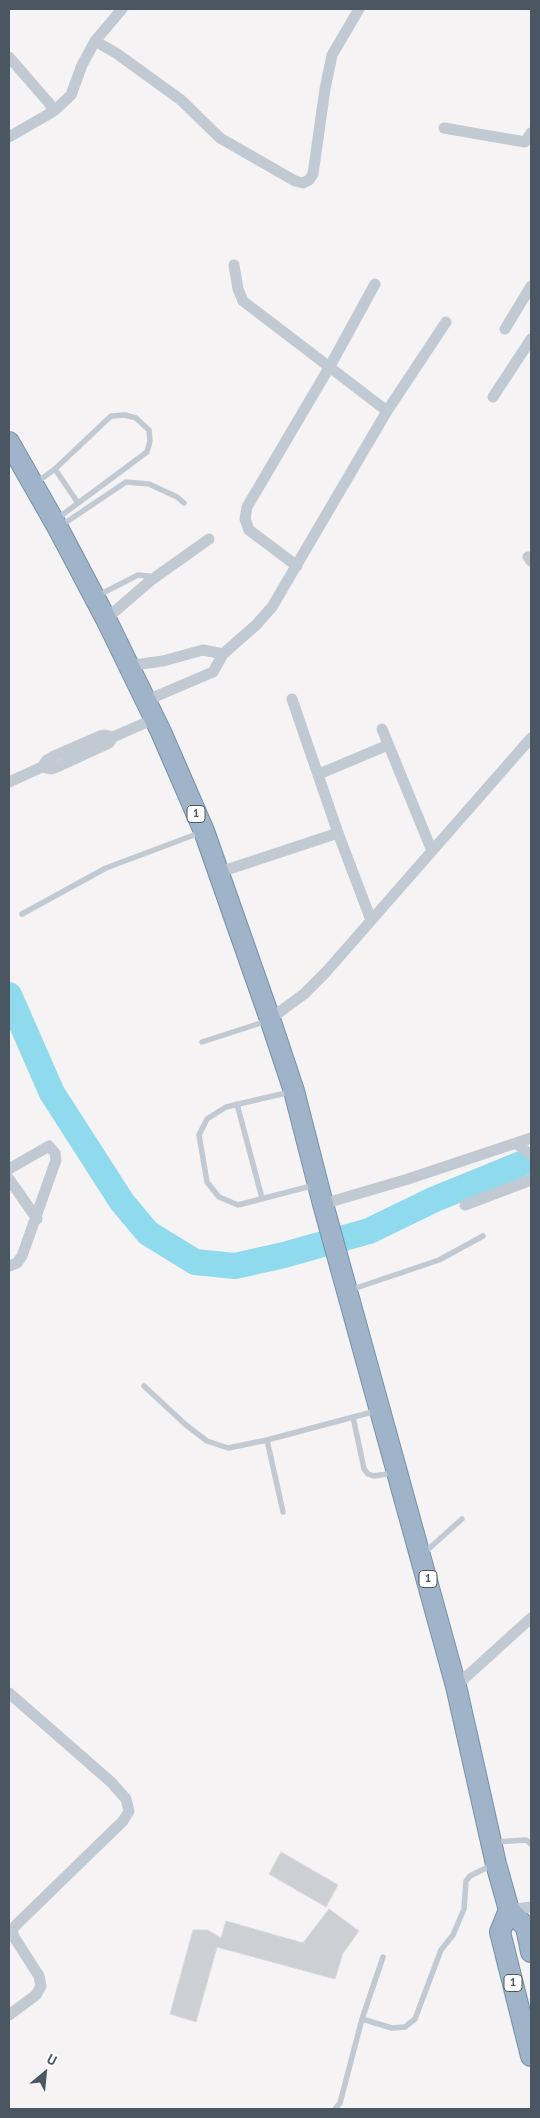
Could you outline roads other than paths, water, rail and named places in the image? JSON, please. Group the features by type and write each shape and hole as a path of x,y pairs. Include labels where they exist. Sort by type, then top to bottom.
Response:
{"highway":[{"name":"1","path":"9,442 56,524 106,619 154,719 204,831 217,873 270,1019 294,1091 324,1207 456,1686 496,1864 509,1910 526,1927 531,1952"},
{"name":"1","path":"509,1910 500,1932 531,2056"}],"street":[{"path":"9,137 54,111 70,95 82,65 95,41 122,9"},
{"path":"95,41 116,53 181,100 220,138 295,181 302,183 309,180 313,174 325,89 332,55 359,9"},
{"path":"9,58 54,111"},
{"path":"444,128 529,140"},
{"path":"234,265 238,289 243,301 387,411"},
{"path":"297,566 249,530 245,520 247,507 330,366 375,284"},
{"path":"505,329 531,286"},
{"path":"145,701 213,672 223,654 272,607 387,411 446,322"},
{"path":"493,396 531,339"},
{"path":"106,619 153,579 209,539"},
{"path":"127,666 163,661 203,650 223,654"},
{"path":"292,699 371,920"},
{"path":"9,782 42,768 47,760 54,756 100,736 113,737 154,719"},
{"path":"382,729 432,851"},
{"path":"270,1019 312,986 531,738"},
{"path":"319,774 388,745"},
{"path":"217,873 338,832"},
{"path":"324,1207 524,1150 531,1138"},
{"path":"9,1169 49,1146 56,1152 56,1160 37,1219 22,1256 17,1263 9,1266"},
{"path":"9,1179 37,1219"},
{"path":"465,1205 531,1180"},
{"path":"456,1686 531,1618"},
{"path":"9,1693 112,1782 126,1799 129,1811 124,1821 12,1930 14,1937 39,1976 41,1986 36,1994 9,2015"},
{"path":"509,1910 531,1907"}],"lane":[{"path":"33,485 55,469 112,416 125,415 136,418 149,430 150,441 147,452 78,503 56,524"},
{"path":"55,469 78,503"},
{"path":"56,524 126,482 149,484 177,497 184,503"},
{"path":"94,598 138,575 149,576 153,579"},
{"path":"22,914 106,868 204,831"},
{"path":"202,1042 270,1019"},
{"path":"294,1091 226,1106 207,1119 199,1134 207,1182 219,1197 238,1204 318,1184"},
{"path":"237,1104 262,1198"},
{"path":"348,1291 439,1260 484,1236"},
{"path":"144,1386 186,1425 208,1441 228,1448 267,1440 381,1410"},
{"path":"353,1417 364,1469 368,1474 374,1476 398,1472"},
{"path":"267,1440 283,1512"},
{"path":"421,1556 462,1519"},
{"path":"491,1842 526,1840 531,1844"},
{"path":"362,2019 392,2028 404,2027 415,2019 442,1950 453,1934 464,1909 466,1881 470,1876 496,1864"},
{"path":"335,2109 340,2103 362,2019 383,1958"}],"waterway":[{"path":"9,995 52,1093 122,1202 148,1233 195,1262 235,1266 284,1255 369,1231 435,1199 531,1160"}]}
